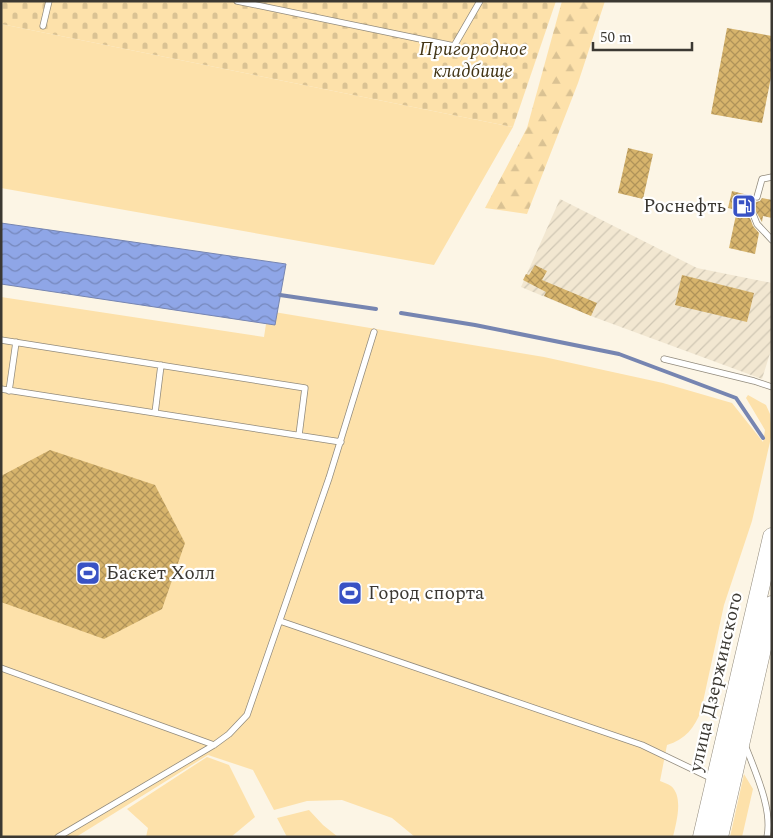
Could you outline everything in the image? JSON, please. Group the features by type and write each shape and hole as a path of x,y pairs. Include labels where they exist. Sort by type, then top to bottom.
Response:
{"main road":[{"name":"улица Дзержинского","path":"719,837 723,784 772,537"},
{"name":"улица Дзержинского","path":"702,837 742,738 772,605"}],"lane":[{"path":"43,26 49,1"},
{"path":"237,1 454,46 480,1"},
{"path":"757,197 762,179 772,178"},
{"path":"753,214 757,224 772,240"},
{"path":"58,837 214,744 231,733 247,715 341,442 374,332"},
{"path":"1,340 305,388 299,435"},
{"path":"8,390 16,342"},
{"path":"664,359 772,387"},
{"path":"155,413 161,365"},
{"path":"1,389 341,442"},
{"path":"280,621 642,745 723,784"},
{"path":"1,668 214,744"},
{"path":"742,738 762,792 769,827 766,837"}],"shaded area":[{"path":"560,199 697,268 772,283 772,347 762,379 591,316 521,287"}],"green space":[{"name":"Пригородное кладбище","path":"1,1 556,1 513,127 1,24"},
{"path":"562,1 605,1 578,83 527,214 485,208 527,128"},
{"path":"1,24 513,127 434,265 1,188"},
{"name":"Город спорта","path":"1,297 264,337 268,311 544,357 663,383 732,403 763,442 765,430 746,398 748,395 766,405 770,414 772,433 752,521 724,605 701,711 689,732 679,740 667,745 660,781 671,786 677,797 678,810 673,837 415,837 392,818 342,800 307,801 274,810 253,770 208,755 76,837 1,837"},
{"path":"207,757 229,765 255,817 231,837 146,837 148,828 127,809"},
{"path":"744,774 753,789 742,837 730,837"},
{"path":"309,810 338,837 287,837 277,818"}],"water":[{"path":"1,223 286,264 275,325 1,284"}],"building":[{"path":"727,28 772,36 772,72 762,123 711,114"},
{"path":"628,148 653,154 643,199 618,193"},
{"path":"732,191 752,196 756,202 762,198 772,200 772,218 763,216 762,222 755,210 748,213 753,226 759,233 755,254 729,248 737,210 728,208"},
{"path":"535,265 547,271 542,280 597,303 591,316 544,296 546,292 523,280 526,274 529,275"},
{"path":"682,275 754,293 747,322 675,305"},
{"name":"Баскет Холл","path":"50,450 155,485 185,543 162,609 104,639 1,602 1,476"}],"waterway":[{"path":"280,295 376,309"},
{"path":"401,313 475,325 619,354 736,398 763,438"}],"place":[{"name":"Роснефть","path":"744,206"},
{"name":"Баскет Холл","path":"88,573"},
{"name":"Город спорта","path":"350,593"}]}
